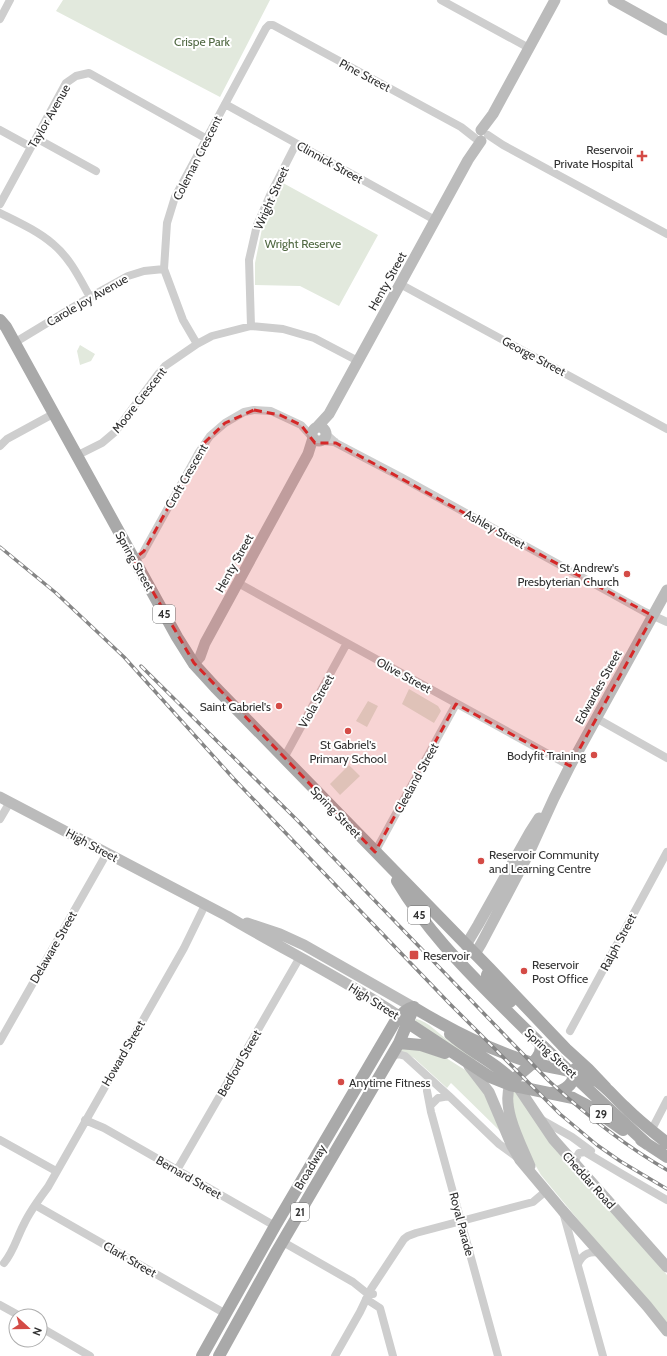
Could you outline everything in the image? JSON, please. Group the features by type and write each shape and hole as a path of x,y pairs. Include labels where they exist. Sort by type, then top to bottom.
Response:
{"main road":[{"name":"Spring Street","path":"0,320 6,327 177,637 192,660 284,758 387,864 412,897 429,928 461,965 528,1032 647,1144"},
{"name":"Spring Street","path":"412,897 466,945 568,1051 606,1088"},
{"path":"461,965 466,945"},
{"path":"461,965 475,954"},
{"path":"490,969 487,974 488,979 514,1007 528,1032"},
{"name":"Broadway","path":"219,1356 285,1238 399,1043 405,1011 414,1007"},
{"name":"High Street","path":"414,1007 435,1021 514,1084"},
{"name":"Broadway","path":"202,1356 273,1230 355,1091 403,1020"},
{"name":"High Street","path":"403,1020 487,1076 550,1093 568,1096 580,1101 667,1157"},
{"name":"High Street","path":"435,1021 484,1045 532,1063 593,1078 606,1088 631,1113 667,1143"},
{"path":"399,1043 423,1045 464,1061"},
{"path":"514,1084 539,1054 541,1047 540,1043"},
{"path":"550,1093 561,1091 572,1083 574,1065 568,1051"},
{"path":"355,1091 366,1098"},
{"path":"273,1230 285,1238"}],"street":[{"path":"0,19 10,0"},
{"path":"441,0 529,48"},
{"name":"Henty Street","path":"192,660 196,652 206,642 555,0"},
{"path":"613,0 667,30"},
{"name":"Coleman Crescent","path":"196,344 183,320 164,269 167,223 175,197 269,25"},
{"name":"Pine Street","path":"269,25 273,25 461,127 503,145 667,234"},
{"name":"Taylor Avenue","path":"0,204 66,83 76,76 89,73 207,138"},
{"name":"Clinnick Street","path":"225,104 435,220"},
{"path":"0,130 31,147"},
{"path":"36,138 96,171"},
{"name":"Wright Street","path":"251,326 249,260 257,225 271,193 296,144"},
{"path":"0,213 37,232 54,244 71,264 90,297"},
{"name":"Carole Joy Avenue","path":"14,343 128,276 164,269"},
{"name":"George Street","path":"400,284 667,429"},
{"name":"Moore Crescent","path":"76,456 102,443 115,432 165,366 196,344 212,336 251,326 283,329 314,338 358,361"},
{"name":"Croft Crescent","path":"134,560 144,551 204,443 225,423 244,412 261,410 271,411 319,435"},
{"path":"0,446 7,439 53,414"},
{"name":"Ashley Street","path":"319,435 399,476 653,616 667,622"},
{"name":"Olive Street","path":"238,583 570,766"},
{"name":"Edwardes Street","path":"475,954 482,944 528,855 570,766 667,590"},
{"name":"Viola Street","path":"284,758 347,643"},
{"name":"Cleeland Street","path":"375,852 456,704"},
{"path":"596,718 667,758"},
{"name":"Edwardes Street","path":"466,945 530,832 554,798"},
{"path":"0,819 5,799"},
{"name":"High Street","path":"5,799 227,916 277,938 304,946 414,1007"},
{"name":"Ralph Street","path":"570,1031 667,852"},
{"name":"Delaware Street","path":"0,1041 107,853"},
{"name":"Howard Street","path":"2,1266 15,1236 23,1226 41,1191 52,1178 194,928 199,924 207,906"},
{"name":"High Street","path":"277,938 300,957 336,977 403,1020"},
{"name":"Bedford Street","path":"178,1170 300,957"},
{"path":"390,1058 398,1054 405,1056 453,1099 499,1144 520,1160"},
{"path":"464,1061 479,1076 489,1092 512,1146 520,1160 667,1331"},
{"path":"514,1084 507,1098 510,1114 516,1133 534,1176"},
{"name":"Cheddar Road","path":"514,1084 537,1114 553,1139 667,1267"},
{"name":"Royal Parade","path":"427,1091 498,1356"},
{"path":"550,1093 542,1095 536,1100 534,1106 537,1114 580,1143 604,1163"},
{"path":"430,1106 438,1098 448,1096"},
{"path":"651,1130 667,1100"},
{"name":"Bernard Street","path":"86,1118 178,1170 273,1230"},
{"path":"0,1140 56,1171"},
{"path":"574,1162 577,1155 583,1151 667,1200"},
{"path":"336,1356 360,1312 384,1276 402,1241 408,1236 533,1202 546,1191"},
{"name":"Clark Street","path":"35,1205 226,1314"},
{"path":"562,1210 603,1356"},
{"path":"285,1238 353,1282 370,1296 380,1308 393,1356"},
{"path":"578,1264 582,1256 586,1253 601,1253"},
{"path":"48,1332 90,1356"}],"highlighted area":[{"path":"254,410 280,415 301,425 315,443 336,443 653,616 570,766 456,704 375,852 194,663 134,559 144,551 204,443 225,423"}],"green space":[{"name":"Crispe Park","path":"63,0 270,0 220,97 56,11"},
{"name":"Wright Reserve","path":"283,183 378,235 339,306 300,286 255,285 255,263 263,224"},
{"path":"80,345 95,354 91,361 80,365 77,351"},
{"path":"409,689 438,706 441,711 434,723 402,704"},
{"path":"368,701 378,706 367,727 356,721"},
{"path":"349,765 360,776 340,795 330,784"},
{"path":"416,1019 425,1022 453,1044 476,1059 473,1063 415,1022"},
{"path":"403,1046 443,1056 473,1075 482,1088 500,1131 451,1083 447,1088 414,1058 400,1051"},
{"path":"515,1090 667,1275 667,1327 541,1175 519,1132 511,1101 512,1094"}],"railway":[{"path":"0,547 56,593 124,657 234,779 449,1003 560,1114 597,1145 620,1161 667,1189"},
{"path":"141,666 296,819 549,1081 606,1129 667,1170"}],"place":[{"name":"Reservoir Private Hospital","path":"642,156"},
{"name":"St Andrew's Presbyterian Church","path":"627,574"},
{"name":"Saint Gabriel's","path":"279,706"},
{"name":"St Gabriel's Primary School","path":"348,731"},
{"name":"Bodyfit Training","path":"594,755"},
{"name":"Reservoir Community and Learning Centre","path":"481,861"},
{"name":"Reservoir","path":"414,955"},
{"name":"Reservoir Post Office","path":"524,971"},
{"name":"Anytime Fitness","path":"341,1082"}]}
